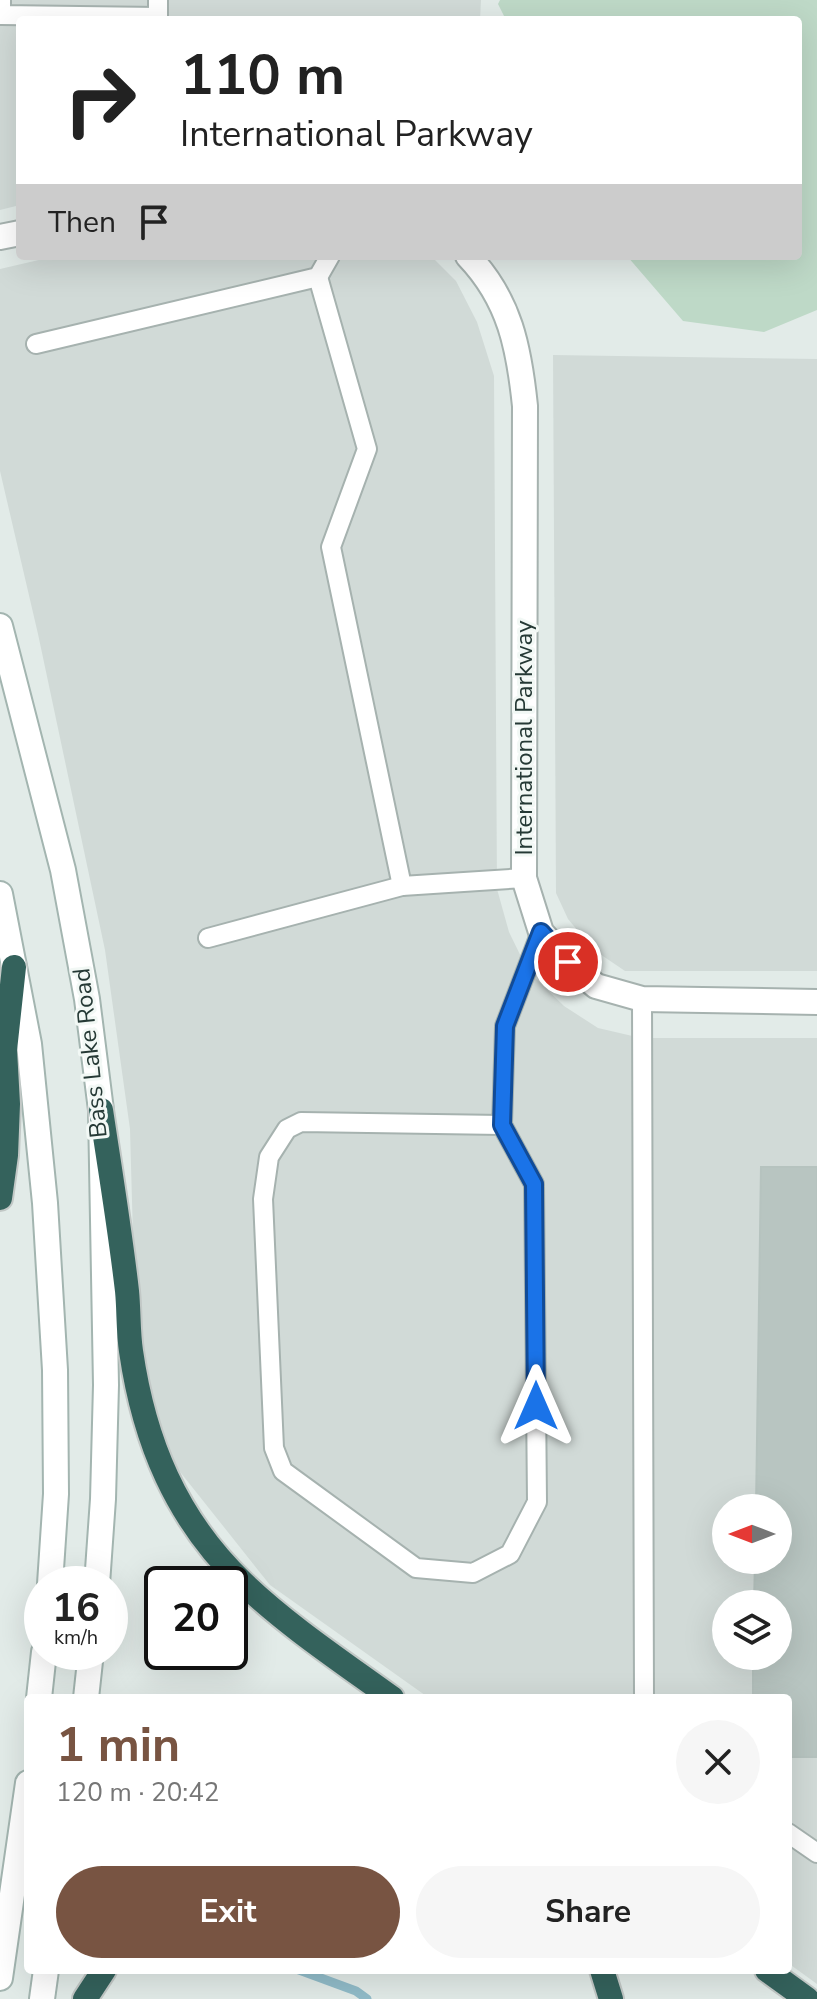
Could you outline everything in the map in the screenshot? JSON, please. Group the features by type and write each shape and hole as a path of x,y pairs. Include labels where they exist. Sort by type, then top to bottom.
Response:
{"highway":[{"path":"0,1198 8,1117 5,1050 14,967"},
{"path":"101,1110 127,1293 132,1362 145,1427 163,1472 186,1514 241,1581 285,1620 387,1694"},
{"path":"85,1999 101,1974"},
{"path":"603,1974 611,1999"},
{"path":"773,1974 807,1999"}],"main road":[{"name":"International Parkway","path":"471,260 503,305 520,353 525,406 524,878 541,932 568,962 596,986 642,999 817,1002"},
{"name":"Bass Lake Road","path":"0,626 63,870 87,999 101,1110 106,1385 98,1566"},
{"path":"0,894 29,1044 51,1287 56,1494 51,1566"},
{"path":"39,1694 42,1670"},
{"path":"86,1694 89,1670"},
{"path":"0,1978 24,1811"},
{"path":"42,1999 45,1974"}],"lane":[{"path":"1,0 1,15 158,12"},
{"path":"328,260 318,277 367,449 331,547 402,886"},
{"path":"36,344 318,277"},
{"path":"208,938 402,886 524,878"},
{"path":"502,1125 301,1122 287,1129 269,1157 263,1199 274,1448 283,1471 416,1568 473,1573 510,1554 537,1502 534,1184 502,1125 505,1026 541,932"},
{"path":"642,999 644,1694"},
{"path":"792,1836 817,1853"}],"shaded area":[{"path":"0,0 481,0 480,16 16,16 16,206 0,210"},
{"path":"39,260 435,260 456,281 477,322 494,376 497,889 509,932 528,971 564,1006 598,1028 641,1038 817,1038 817,1984 792,1966 792,1694 423,1694 270,1585 173,1463 147,1382 135,1309 130,1129 105,950 0,471 0,269"},
{"path":"553,355 817,359 817,971 625,971 594,950 568,919 556,893"}],"green space":[{"path":"500,0 817,0 817,310 764,332 683,321 630,260 802,260 802,16 504,16 498,4"}],"building":[{"path":"761,1167 817,1167 817,1757 792,1757 792,1694 753,1694 753,1670 792,1670 792,1590 754,1590 755,1574 792,1574 792,1494 756,1494"}],"waterway":[{"path":"310,1974 356,1991 367,1999"}],"route":[{"path":"536,1406 534,1184 502,1125 505,1026 541,932 568,962"}]}
